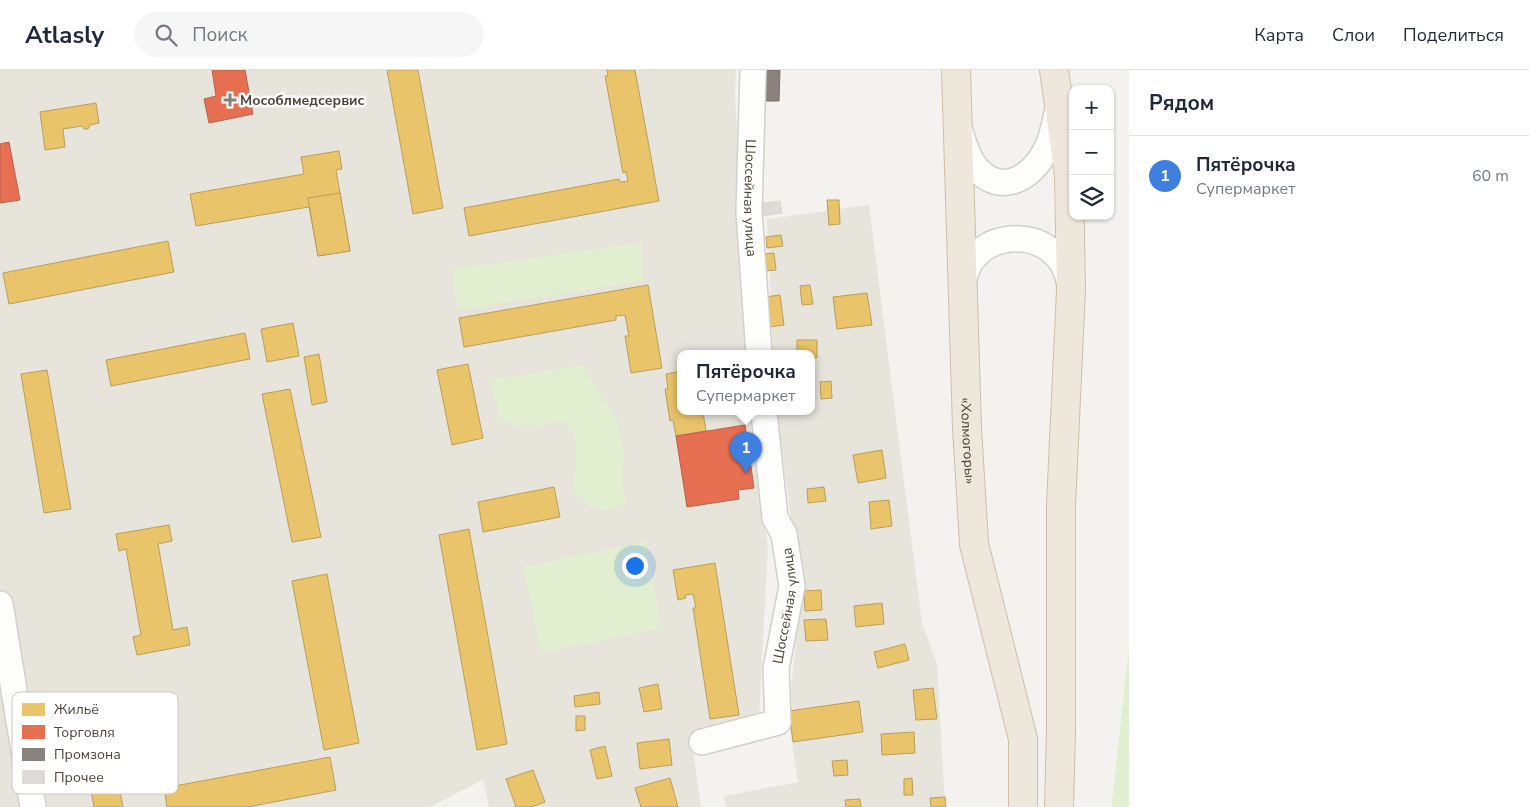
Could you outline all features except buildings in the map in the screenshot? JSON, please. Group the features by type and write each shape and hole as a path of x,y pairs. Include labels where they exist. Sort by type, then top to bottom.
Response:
{"highway":[{"name":"«Холмогоры»","path":"956,70 967,428 974,544 1023,740 1023,807"},
{"path":"1054,70 1070,175 1071,290 1061,504 1059,807"}],"street":[{"name":"Шоссейная улица","path":"753,70 749,212 759,350"},
{"path":"957,119 966,152 977,170 988,178 1001,182 1013,182 1024,177 1034,169 1044,155 1059,106"},
{"path":"962,295 963,282 967,271 981,251 996,242 1014,238 1038,242 1058,256 1069,277 1071,290"},
{"name":"Шоссейная улица","path":"702,742 778,722 776,669 792,586 784,534 776,518 764,415"},
{"path":"0,604 14,692"},
{"path":"31,794 33,807"}],"shaded area":[{"path":"0,70 736,70 735,94 748,350 677,350 677,415 750,415 768,547 759,718 691,735 701,807 489,807 483,780 430,807 0,807"},
{"path":"869,205 922,623 937,664 945,807 726,807 724,796 798,782 788,717 801,596 777,415 815,415 815,350 773,350 767,219"}],"green space":[{"path":"641,243 643,281 457,310 452,269"},
{"path":"582,365 618,422 625,453 622,481 627,503 607,511 591,506 573,492 576,462 575,433 563,421 532,426 509,424 501,421 490,380"},
{"path":"645,542 662,628 541,653 523,567"},
{"path":"1129,647 1129,807 1112,807 1112,803"}],"place":[{"name":"Мособлмедсервис","path":"230,100"},
{"name":"Пятёрочка","path":"746,473"}]}
